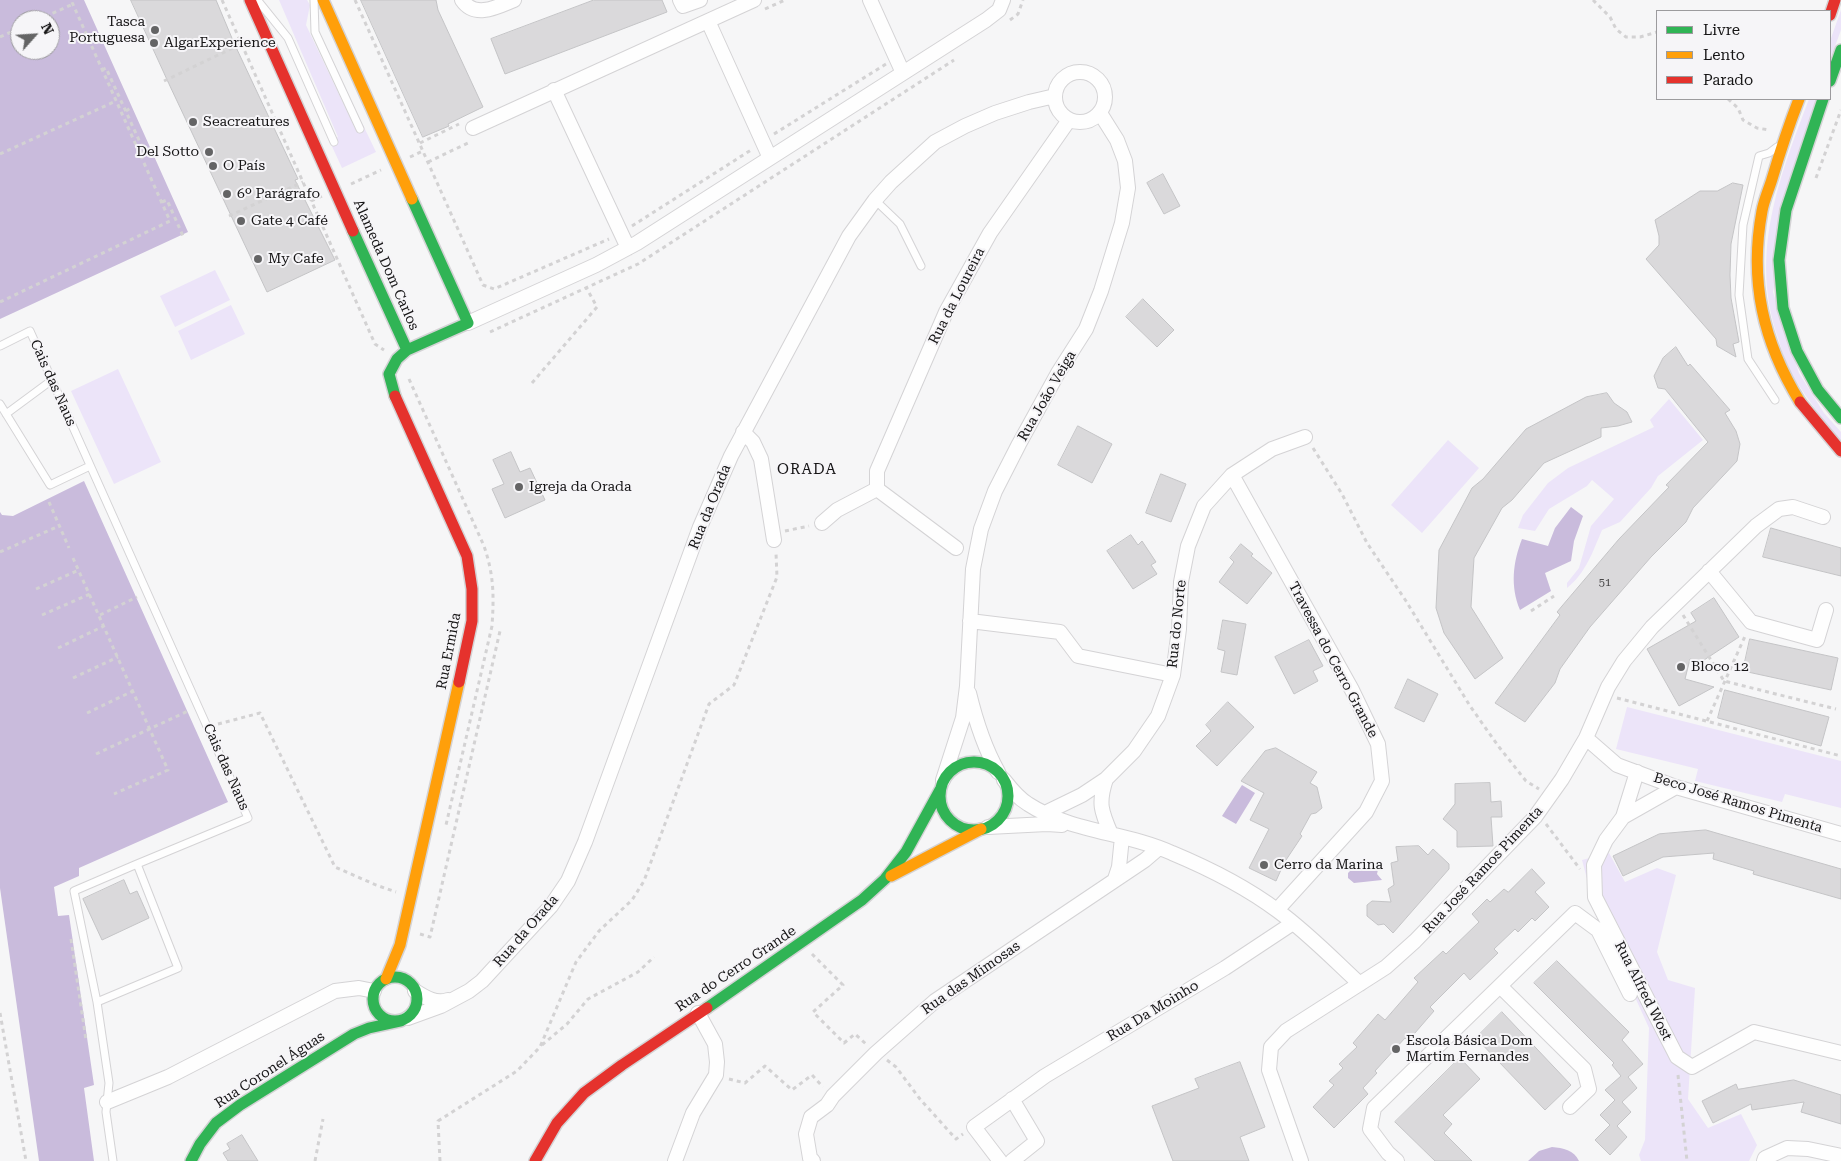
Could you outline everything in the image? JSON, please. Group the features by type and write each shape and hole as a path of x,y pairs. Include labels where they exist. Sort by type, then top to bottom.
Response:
{"street":[{"name":"Alameda Dom Carlos","path":"250,0 408,350 468,324"},
{"path":"323,0 468,324 596,265 628,248 986,20 999,10 1003,0"},
{"path":"462,0 464,4 477,11 491,9 514,0"},
{"path":"680,0 683,6 700,0"},
{"path":"470,130 754,0"},
{"path":"870,0 903,73"},
{"path":"1831,12 1835,0"},
{"path":"708,21 770,158"},
{"path":"1831,79 1841,50"},
{"path":"1078,72 1098,80 1105,92 1105,100 1100,113 1089,121 1076,122 1069,120 1059,110 1055,96 1060,82 1071,74 1078,72"},
{"path":"554,90 628,248"},
{"name":"Rua da Orada","path":"404,1019 441,1006 469,991 482,981 551,906 568,881 585,842 700,527 743,432 849,236 875,200 891,182 935,142 995,113 1055,96"},
{"path":"1799,100 1762,211 1757,269 1762,314 1778,363 1793,391 1799,401 1841,451"},
{"path":"1824,100 1786,210 1779,260 1783,308 1797,352 1818,390 1841,418"},
{"name":"Rua João Veiga","path":"967,686 973,569 980,529 992,499 1019,444 1058,373 1086,329 1101,291 1122,223 1128,188 1125,162 1117,140 1100,113"},
{"name":"Rua da Loureira","path":"877,489 877,471 946,312 990,233 1069,120"},
{"path":"397,359 408,350"},
{"name":"Rua Ermida","path":"397,359 389,374 395,398 467,556 473,580 472,621 400,946"},
{"path":"743,432 753,442 761,459 773,537"},
{"name":"Rua do Norte","path":"1045,813 1082,795 1106,779 1134,751 1158,716 1172,675 1179,629 1180,582 1188,546 1204,506 1232,475 1272,450 1305,437"},
{"name":"Travessa do Cerro Grande","path":"1232,475 1352,690 1378,744 1382,781 1366,812 1277,910"},
{"path":"822,522 837,510 877,489 956,548"},
{"name":"Rua José Ramos Pimenta","path":"1301,1161 1269,1070 1271,1047 1286,1031 1386,967 1415,941 1538,813 1562,779 1586,738 1605,695 1624,661 1652,626 1709,570 1756,526 1779,509 1793,507 1823,517"},
{"path":"1709,570 1751,622 1817,640 1826,610"},
{"path":"970,621 1060,632 1078,656 1172,675"},
{"path":"885,879 997,821 1004,812 1008,790 987,753 967,686"},
{"path":"967,686 963,718 942,785 942,806 950,820 970,830 1047,824 1077,825"},
{"name":"Beco José Ramos Pimenta","path":"1586,738 1617,764 1676,787 1841,834"},
{"path":"942,785 948,773 964,763 982,762 1001,776 1014,793 1028,804 1045,813 1077,825 1159,848 1229,880 1277,910 1360,984"},
{"path":"1623,817 1637,772"},
{"path":"1106,779 1101,794 1101,806 1116,835 1120,867 1115,879"},
{"name":"Rua do Cerro Grande","path":"535,1161 557,1123 584,1093 862,900 885,879 906,852 942,785"},
{"name":"Rua Alfred Wost","path":"1676,787 1623,817 1606,840 1594,864 1595,897 1677,1057 1692,1067 1754,1032 1841,1053"},
{"name":"Rua das Mimosas","path":"813,1161 810,1158 806,1134 811,1117 827,1105 833,1096 876,1053 935,1001 1145,860 1159,848"},
{"path":"1396,1161 1370,1129 1374,1108 1575,913 1598,930 1630,994"},
{"name":"Rua Da Moinho","path":"974,1126 1045,1076 1225,968 1293,923"},
{"path":"400,946 386,979 377,986 373,998 378,1014 384,1019 392,1022 404,1019"},
{"path":"354,1034 404,1019 415,1009 417,997 403,969 400,946"},
{"path":"386,979 400,978 428,999 442,1002 456,997"},
{"path":"1500,986 1584,1069 1589,1089 1570,1107"},
{"path":"107,1102 168,1077 336,991 359,988 374,991"},
{"path":"354,1034 363,1026 374,1006"},
{"path":"675,1161 693,1113 715,1077 717,1062 715,1044 698,1013"},
{"name":"Rua Coronel Águas","path":"191,1161 200,1144 216,1123 354,1034"},
{"path":"1012,1099 1037,1141 1012,1161"},
{"path":"974,1126 1000,1161"},
{"path":"1764,1161 1765,1158 1788,1148 1808,1149 1841,1156"}],"lane":[{"path":"257,0 288,38 334,142"},
{"path":"314,0 315,32 360,128"},
{"path":"1775,400 1748,359 1739,295 1740,258 1743,225 1759,156 1769,153 1783,143"},
{"path":"875,200 900,224 922,266"},
{"name":"Cais das Naus","path":"0,346 30,331 248,818 137,864"},
{"path":"6,414 52,380"},
{"path":"0,404 50,485 90,466"},
{"path":"97,1002 178,968 137,864 74,891 97,1002 109,1083 106,1112 113,1161"}],"path":[{"path":"0,302 170,221 71,0"},
{"path":"222,0 375,344 397,359"},
{"path":"355,0 483,285 494,289 621,233 896,58"},
{"path":"1593,0 1610,17 1616,29 1626,37 1640,37 1656,32"},
{"path":"60,10 73,4"},
{"path":"164,81 241,44"},
{"path":"102,70 106,68 126,110 144,151 140,154"},
{"path":"1729,100 1738,108 1743,120 1757,128 1769,130"},
{"path":"0,154 116,101"},
{"path":"126,110 132,107"},
{"path":"1815,181 1841,110"},
{"path":"420,143 470,130"},
{"path":"428,162 470,130"},
{"path":"311,201 423,151"},
{"path":"229,216 303,182"},
{"path":"162,202 167,200 183,236"},
{"path":"532,382 597,307 587,289"},
{"path":"1305,437 1342,494 1367,543 1406,600 1470,706 1526,781 1551,796"},
{"path":"49,502 69,548"},
{"path":"540,1047 576,962 599,931 632,900 644,881 708,704 734,685 776,577 777,558 773,537 822,522"},
{"path":"0,552 59,526"},
{"path":"73,558 168,770 114,794"},
{"path":"36,589 78,570"},
{"path":"42,615 90,594"},
{"path":"1531,611 1554,596"},
{"path":"100,616 138,597"},
{"path":"1676,604 1724,681 1836,709"},
{"path":"1707,721 1751,622"},
{"path":"58,648 104,626"},
{"path":"413,933 430,937 500,631"},
{"path":"73,678 118,657"},
{"path":"86,713 133,691"},
{"path":"1605,695 1841,756"},
{"path":"96,754 188,711"},
{"path":"207,726 260,713 335,867 376,885 411,897"},
{"path":"1538,813 1577,866"},
{"path":"71,938 86,1040"},
{"path":"801,943 843,985 813,1012 844,1043 855,1034 876,1053 896,1067 920,1099 956,1139 974,1126"},
{"path":"440,1161 438,1121 517,1071 540,1047 567,1024 588,998 638,972 654,957"},
{"path":"0,1013 26,1161"},
{"path":"1677,1057 1687,1161"},
{"path":"715,1077 745,1082 765,1066 792,1090 812,1075 833,1096"},
{"path":"315,1161 323,1119"}],"shaded area":[{"path":"0,0 84,0 188,232 0,319"},
{"path":"279,0 307,0 310,5 306,25 355,128 363,125 376,152 342,168 329,140 338,137"},
{"path":"1841,10 1841,30 1831,57 1831,38"},
{"path":"1809,100 1816,100 1773,292 1799,373 1824,413 1841,432 1841,441 1813,406 1788,367 1770,307 1766,276 1767,246 1771,217 1787,158"},
{"path":"215,270 230,300 175,327 160,296"},
{"path":"231,305 245,334 191,360 178,331"},
{"path":"118,369 161,462 114,484 71,391"},
{"path":"1669,399 1703,440 1658,476 1651,488 1620,522 1602,530 1584,569 1567,588 1567,583 1579,568 1591,526 1614,499 1592,480 1587,486 1549,509 1535,531 1518,528 1523,515 1548,483 1568,468 1654,427 1650,420"},
{"path":"1448,440 1479,468 1422,533 1391,505"},
{"path":"84,481 228,802 79,868 79,876 54,887 58,916 69,915 94,1085 84,1088 94,1161 39,1161 0,888 0,512 2,515 13,516"},
{"path":"1571,507 1583,516 1574,541 1571,561 1545,573 1551,591 1520,610 1515,592 1514,574 1516,556 1522,539 1548,546 1555,528"},
{"path":"1627,707 1841,761 1841,808 1785,794 1782,802 1695,781 1698,769 1616,749"},
{"path":"1242,785 1255,793 1236,824 1222,816"},
{"path":"1609,853 1625,882 1657,868 1676,875 1657,952 1668,980 1695,988 1688,1099 1708,1128 1741,1114 1757,1145 1749,1161 1641,1161 1639,1155 1645,1140 1649,1028 1595,909 1582,860"},
{"path":"1379,865 1377,874 1382,880 1354,883 1348,878 1348,873 1352,869"},
{"path":"1552,1147 1571,1152 1579,1161 1528,1161 1539,1151"}],"building":[{"path":"131,0 216,0 234,43 298,179 295,180 335,260 267,292"},
{"path":"361,0 436,0 438,10 483,107 448,124 449,126 423,137"},
{"path":"594,0 662,0 667,12 505,74 491,39"},
{"path":"1163,174 1180,206 1164,214 1147,183"},
{"path":"1733,183 1743,185 1731,244 1731,298 1739,342 1733,344 1736,357 1717,346 1716,339 1646,259 1659,245 1655,220 1700,191 1717,191"},
{"path":"1143,299 1174,330 1157,347 1126,317"},
{"path":"1676,347 1688,366 1690,364 1730,410 1725,413 1736,431 1740,444 1737,461 1693,508 1686,522 1651,557 1590,627 1560,669 1555,683 1525,722 1495,703 1560,615 1557,612 1619,539 1669,487 1666,485 1708,442 1665,389 1658,388 1654,376 1663,358"},
{"path":"1607,393 1614,403 1627,412 1632,422 1601,428 1601,437 1544,463 1512,500 1502,508 1474,558 1471,607 1503,658 1475,679 1444,633 1436,608 1439,550 1472,488 1483,479 1526,429 1586,397"},
{"path":"1078,426 1112,444 1092,483 1058,465"},
{"name":"Igreja da Orada","path":"511,452 520,472 530,468 545,500 505,518 492,489 504,484 493,460"},
{"path":"1161,474 1186,484 1171,522 1146,513"},
{"path":"1771,528 1841,548 1841,576 1763,557"},
{"path":"1131,535 1138,545 1142,541 1156,562 1151,565 1157,574 1133,589 1107,551"},
{"path":"1241,544 1253,554 1251,556 1272,573 1247,604 1219,582 1234,562 1230,558"},
{"path":"1714,598 1739,637 1701,662 1690,659 1685,679 1714,687 1679,706 1647,649 1696,621 1691,613"},
{"path":"1223,620 1246,624 1237,675 1221,672 1225,651 1218,649"},
{"path":"1750,639 1838,658 1831,690 1743,671"},
{"path":"1309,640 1323,666 1313,671 1318,681 1294,694 1275,657"},
{"path":"1408,679 1438,694 1424,722 1395,708"},
{"path":"1725,690 1829,717 1821,746 1718,718"},
{"path":"1228,702 1254,727 1217,766 1196,746 1211,731 1206,725"},
{"path":"1276,748 1317,772 1310,783 1317,787 1322,808 1316,813 1311,814 1300,834 1302,836 1284,863 1276,881 1249,868 1269,829 1250,820 1264,793 1241,781 1265,751"},
{"path":"1490,783 1491,802 1501,801 1502,817 1491,817 1493,846 1457,847 1457,831 1443,819 1455,804 1455,784"},
{"path":"1706,830 1841,869 1841,899 1753,874 1754,871 1713,859 1714,853 1663,857 1623,876 1613,856 1659,834"},
{"path":"1419,846 1428,855 1433,849 1449,864 1449,869 1393,933 1384,924 1378,925 1367,916 1367,905 1372,901 1391,902 1388,889 1394,885 1391,863 1398,861 1396,847"},
{"path":"1532,869 1545,883 1535,892 1549,907 1535,921 1532,918 1518,932 1515,929 1494,949 1498,953 1470,980 1464,973 1430,1007 1434,1011 1408,1041 1405,1038 1375,1071 1377,1073 1363,1088 1368,1094 1334,1128 1313,1107 1334,1085 1329,1081 1343,1068 1339,1064 1357,1047 1353,1043 1378,1014 1385,1020 1418,982 1414,978 1443,951 1446,954 1479,922 1472,914 1487,899 1490,902 1504,889 1508,892"},
{"path":"124,880 130,894 137,891 149,918 102,940 83,899"},
{"path":"1557,961 1629,1032 1622,1040 1643,1064 1628,1077 1637,1088 1622,1102 1631,1112 1617,1126 1627,1137 1610,1155 1595,1140 1610,1125 1600,1115 1615,1100 1605,1090 1621,1076 1612,1065 1614,1063 1534,983"},
{"path":"1502,1012 1571,1085 1545,1110 1476,1038"},
{"path":"1460,1058 1480,1079 1443,1115 1452,1124 1444,1133 1472,1161 1435,1161 1395,1122"},
{"path":"1240,1062 1265,1127 1240,1137 1249,1161 1173,1161 1152,1106 1199,1088 1195,1079"},
{"path":"1794,1080 1841,1095 1841,1124 1801,1112 1804,1102 1752,1110 1751,1104 1713,1123 1702,1101 1736,1084 1738,1089"},
{"path":"242,1135 258,1161 228,1161 223,1153 230,1149 227,1144"}],"traffic: fast":[{"path":"1831,78 1841,50"},
{"path":"1823,100 1786,210 1779,260 1783,308 1797,351 1818,390 1841,418"},
{"path":"395,396 389,374 397,359 407,350 468,323 412,199"},
{"path":"353,231 407,350"},
{"path":"974,762 987,765 998,772 1005,783 1008,796 1005,809 998,820 987,827 974,830 961,827 950,820 943,809 940,796 943,783 950,772 961,765 974,762"},
{"path":"707,1008 862,900 885,879 906,852 940,790"},
{"path":"391,977 399,977 411,983 417,999 411,1015 399,1021 391,1021 379,1015 373,1003 373,995 379,983 391,977"},
{"path":"191,1161 200,1144 216,1123 240,1105 354,1034 369,1028 401,1021"}],"traffic: slow":[{"path":"323,0 412,199"},
{"path":"1799,100 1763,207 1758,237 1757,262 1762,310 1768,334 1787,379 1800,402"},
{"path":"386,979 400,945 459,682"},
{"path":"891,876 981,829"}],"traffic: jam":[{"path":"250,0 353,231"},
{"path":"1831,12 1835,0"},
{"path":"395,396 467,556 472,589 472,621 459,682"},
{"path":"1800,402 1841,451"},
{"path":"535,1161 557,1123 584,1093 707,1008"}],"place":[{"name":"Tasca Portuguesa","path":"155,30"},
{"name":"AlgarExperience","path":"154,43"},
{"name":"Seacreatures","path":"193,122"},
{"name":"Del Sotto","path":"209,152"},
{"name":"O País","path":"213,166"},
{"name":"6º Parágrafo","path":"227,194"},
{"name":"Gate 4 Café","path":"241,221"},
{"name":"My Cafe","path":"258,259"},
{"name":"Igreja da Orada","path":"519,487"},
{"name":"Bloco 12","path":"1681,667"},
{"name":"Cerro da Marina","path":"1264,865"},
{"name":"Escola Básica Dom Martim Fernandes","path":"1396,1049"}],"district":[{"name":"ORADA","path":"807,470"}]}
